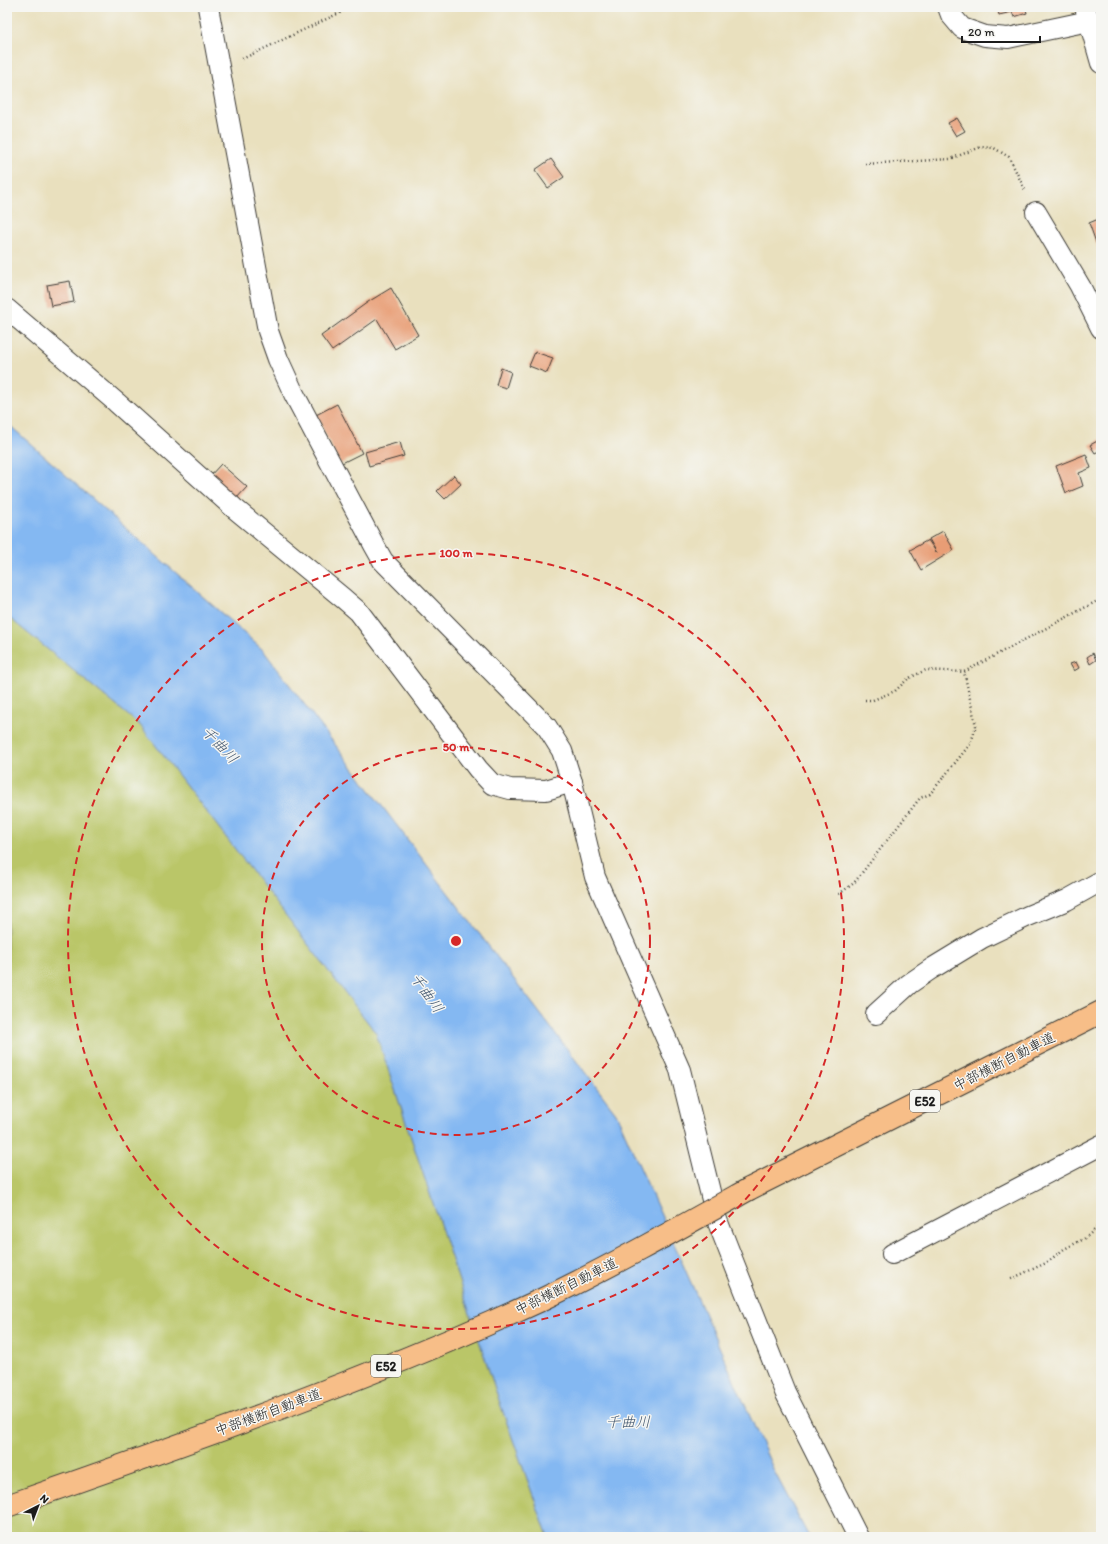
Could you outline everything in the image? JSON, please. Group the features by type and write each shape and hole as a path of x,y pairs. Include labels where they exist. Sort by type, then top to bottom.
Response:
{"highway":[{"name":"中部横断自動車道","path":"7,1506 301,1401 440,1344 542,1299 650,1244 749,1189 1101,1012"}],"street":[{"path":"208,7 268,331 278,360 294,394 383,561 548,727 562,752 572,782 595,877 680,1070 717,1220 736,1272 785,1392 858,1537"},
{"path":"948,7 951,15 962,28 985,36 1008,38 1087,14 1101,63"},
{"path":"1036,212 1080,286 1101,328"},
{"path":"7,309 116,402 234,508 359,612 478,769 492,784 510,789 546,790 572,782"},
{"path":"876,1014 909,984 982,938 1028,916 1067,900 1101,881"},
{"path":"892,1254 1101,1145"}],"path":[{"path":"220,70 352,7"},
{"path":"865,164 950,159 981,147 994,148 1009,157 1036,212"},
{"path":"865,700 873,700 895,691 909,678 926,670 964,672 1101,599"},
{"path":"839,894 854,883 920,798 930,794 971,743 976,726 964,672"},
{"path":"1011,1279 1046,1263 1064,1249 1084,1239 1101,1224"}],"green space":[{"path":"7,616 140,725 376,1033 503,1412 548,1537 7,1537"}],"water":[{"name":"千曲川","path":"7,423 263,650 616,1113 775,1473 809,1537 548,1537 503,1412 376,1033 140,725 7,616"}],"building":[{"path":"997,7 1025,7 1027,13 1014,17 1012,12 999,15"},
{"path":"957,118 965,131 956,136 948,123"},
{"path":"551,159 564,177 548,188 535,170"},
{"path":"1101,218 1101,247 1098,248 1089,223"},
{"path":"70,281 74,302 51,306 47,285"},
{"path":"391,288 418,335 395,349 377,319 332,351 321,336 368,302"},
{"path":"535,352 553,358 547,373 529,366"},
{"path":"501,368 511,372 506,388 496,385"},
{"path":"337,404 362,453 340,464 316,415"},
{"path":"1101,439 1101,450 1095,453 1090,445"},
{"path":"400,442 404,456 369,466 365,452"},
{"path":"1086,454 1091,468 1079,473 1083,486 1066,493 1056,466"},
{"path":"221,464 247,487 235,500 209,477"},
{"path":"454,475 461,484 445,499 437,491"},
{"path":"943,531 954,550 921,570 910,550 928,540 937,553 929,539"},
{"path":"1093,653 1096,660 1090,664 1087,657"},
{"path":"1076,662 1079,668 1074,671 1070,664"}]}
